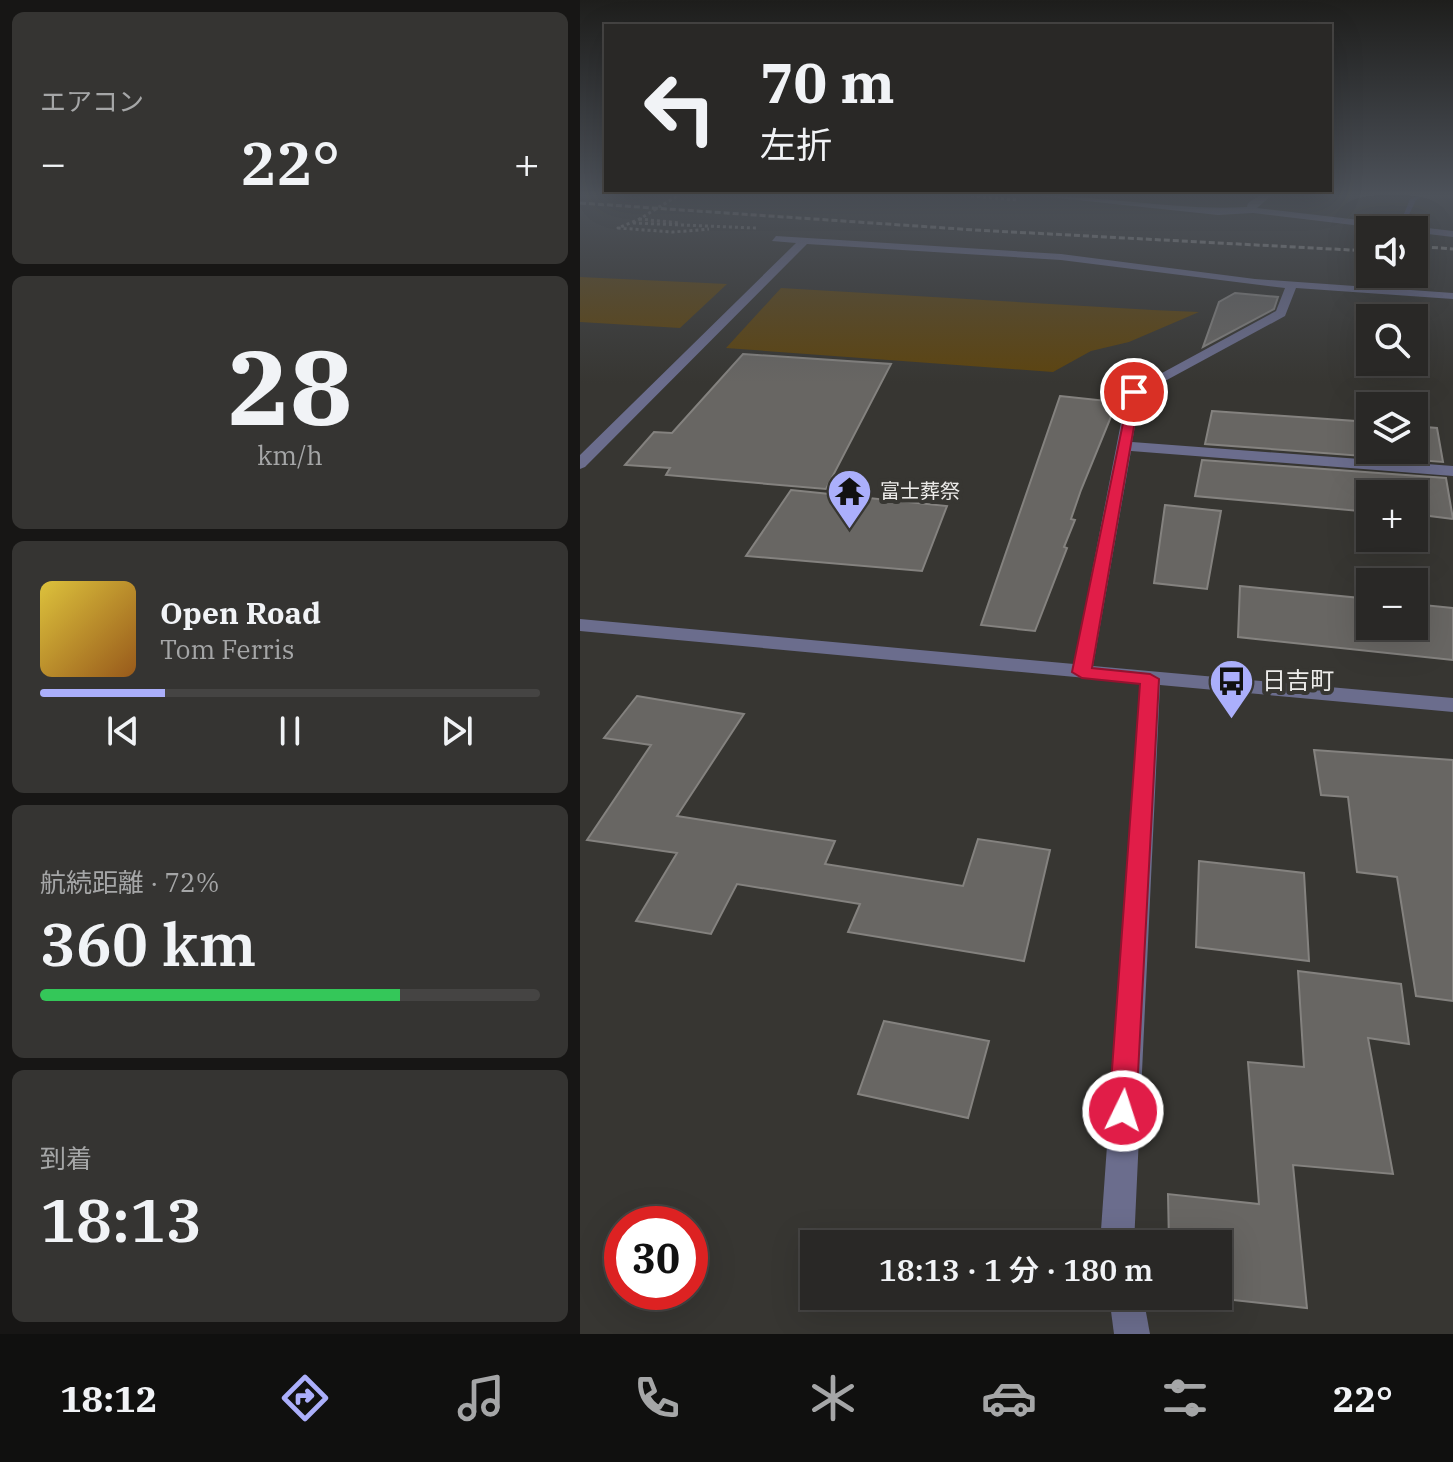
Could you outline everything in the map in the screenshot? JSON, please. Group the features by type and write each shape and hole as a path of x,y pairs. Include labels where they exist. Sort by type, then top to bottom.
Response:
{"street":[{"path":"580,464 787,258"},
{"path":"1071,258 1292,285 1453,296"},
{"path":"1082,672 1134,392 1281,313 1292,285"},
{"path":"1126,446 1453,471"},
{"path":"580,625 1453,705"},
{"path":"1118,1230 1150,679"},
{"path":"1128,1310 1132,1334"}],"shaded area":[{"path":"580,277 727,284 680,328 580,322"},
{"path":"781,288 1199,312 1129,342 1091,351 1053,372 726,348"}],"building":[{"path":"1235,293 1278,297 1274,309 1203,347 1219,302"},
{"path":"743,354 891,364 826,489 666,475 670,468 625,465 654,432 672,433"},
{"path":"1060,396 1117,402 1081,490 1071,519 1075,520 1064,547 1067,548 1035,631 981,625"},
{"path":"1212,411 1356,421 1356,455 1205,444"},
{"path":"1428,427 1437,428 1443,462 1428,461"},
{"path":"1202,460 1446,478 1453,519 1428,516 1428,480 1356,480 1356,511 1195,496"},
{"path":"791,490 947,506 922,571 746,556"},
{"path":"1165,505 1221,511 1207,589 1154,583"},
{"path":"1240,586 1356,598 1356,640 1428,640 1428,605 1453,608 1453,660 1238,637"},
{"path":"637,696 744,714 677,816 835,841 825,864 963,886 978,839 1050,850 1024,961 848,932 860,904 737,884 711,934 636,921 677,853 587,840 651,745 604,738"},
{"path":"1314,750 1453,760 1453,1001 1416,996 1397,877 1357,872 1348,797 1321,795"},
{"path":"1199,861 1304,873 1309,961 1196,947"},
{"path":"1298,971 1401,984 1409,1044 1368,1038 1393,1174 1293,1165 1307,1308 1232,1300 1232,1230 1169,1230 1168,1194 1259,1204 1248,1062 1304,1067"},
{"path":"884,1021 989,1041 968,1118 858,1094"}],"place":[{"name":"富士葬祭","path":"849,530"},
{"name":"日吉町","path":"1231,720"}],"route":[{"path":"1123,1111 1150,679 1082,672 1134,392"}]}
